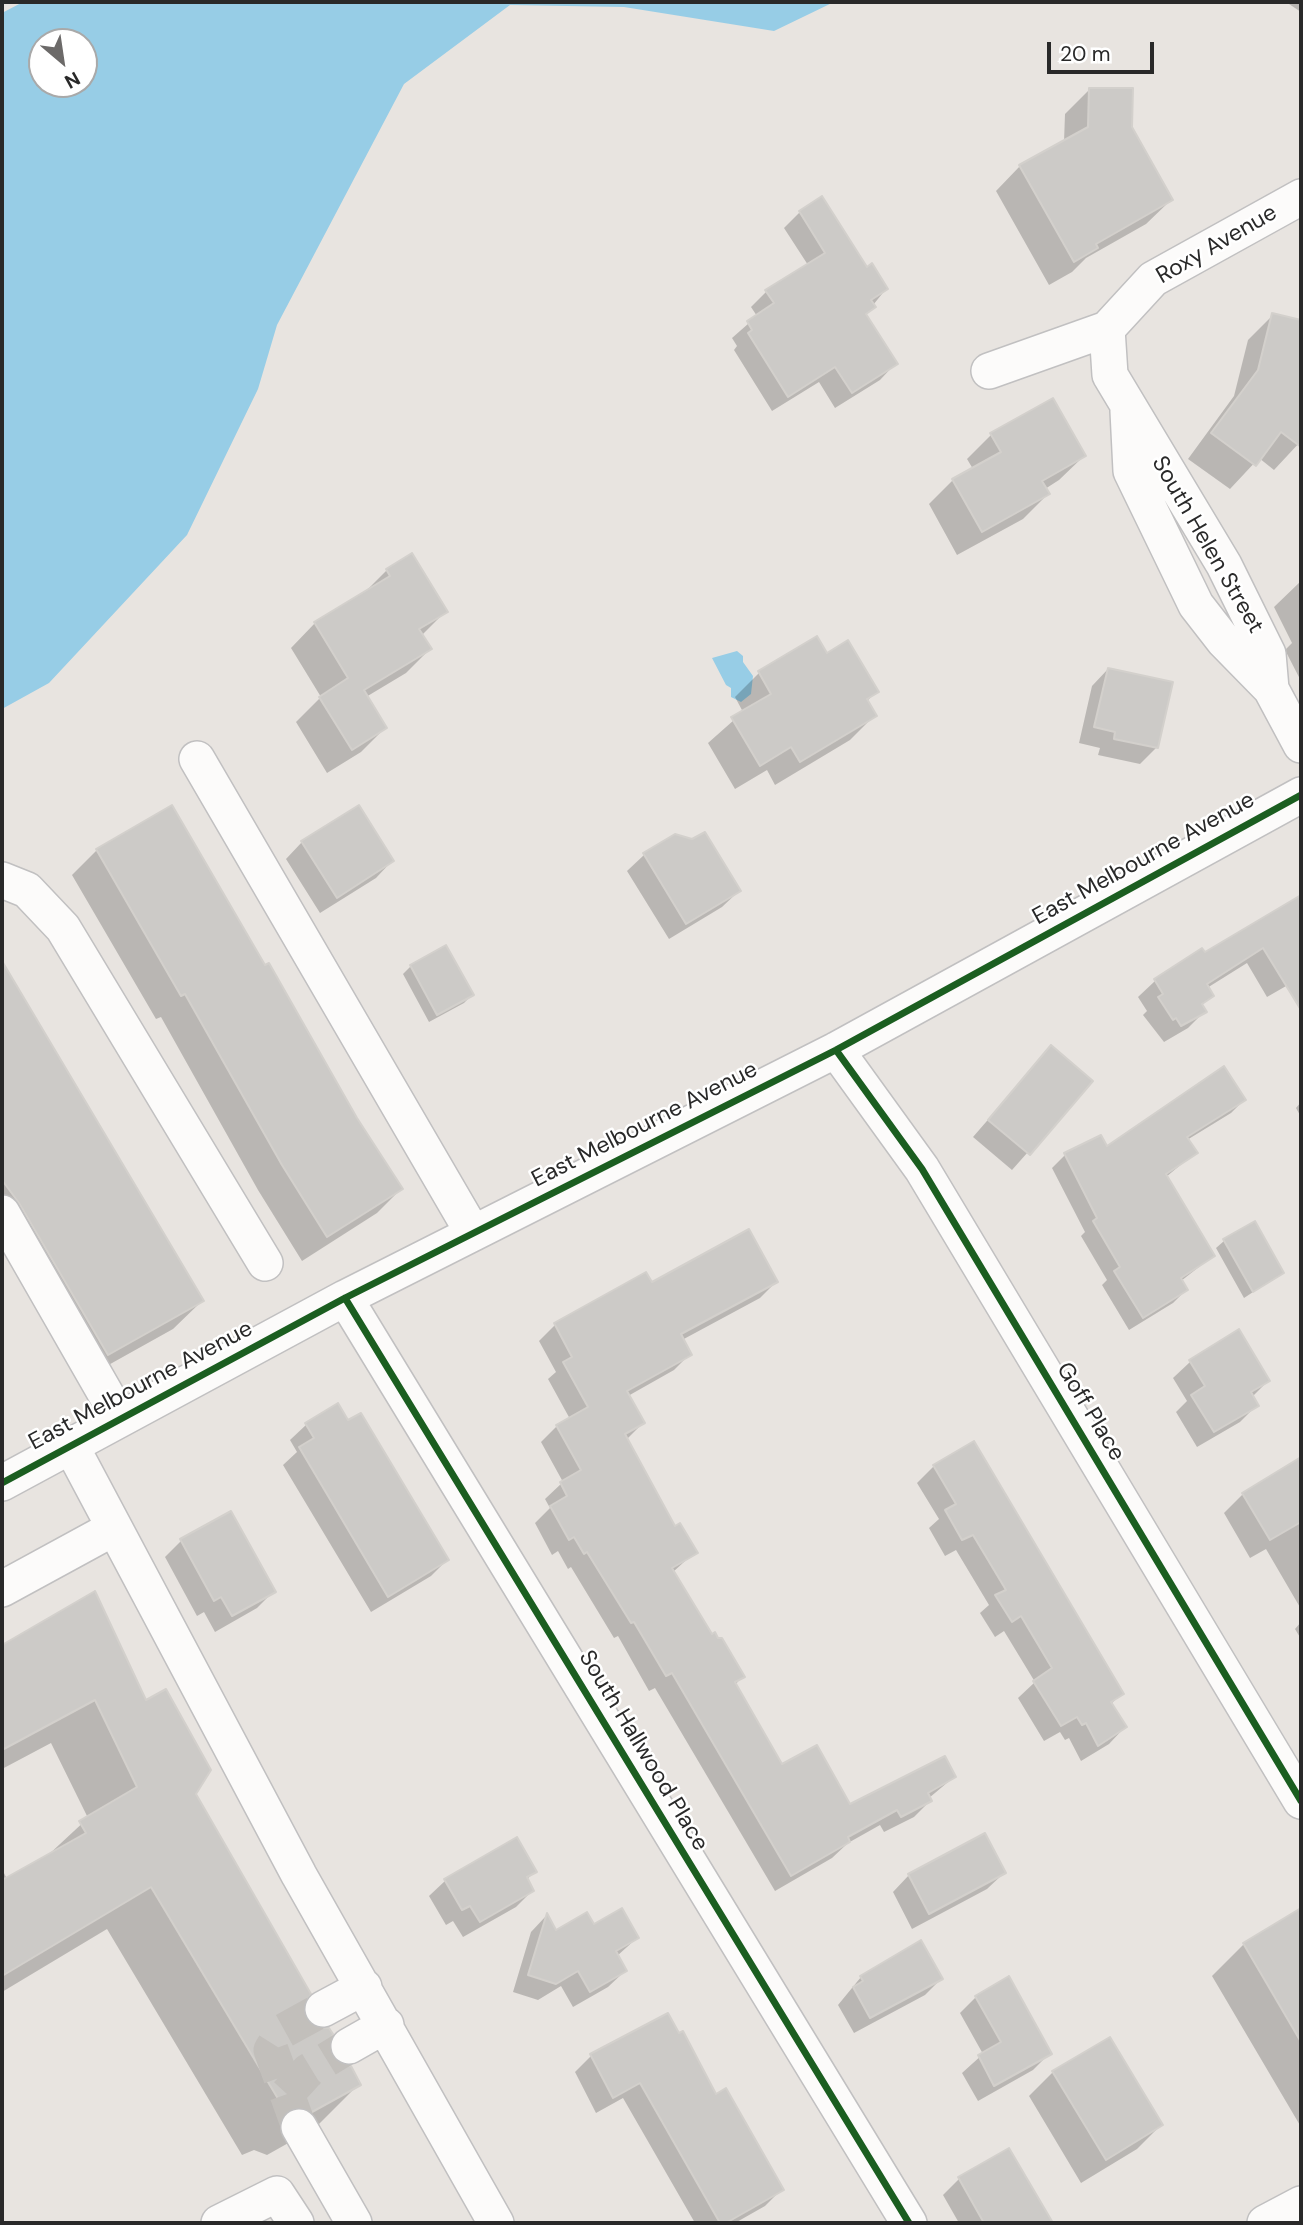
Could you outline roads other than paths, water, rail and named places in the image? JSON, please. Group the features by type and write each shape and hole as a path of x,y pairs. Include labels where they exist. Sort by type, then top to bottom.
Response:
{"street":[{"name":"Roxy Avenue","path":"989,371 1107,329 1153,279 1301,197"},
{"name":"South Helen Street","path":"1107,329 1110,375 1224,565 1268,654 1271,689 1301,745"},
{"path":"197,759 473,1233"},
{"name":"East Melbourne Avenue","path":"2,1483 345,1298 836,1050 1301,795"},
{"path":"2,880 27,890 63,928 265,1263"},
{"name":"Goff Place","path":"836,1050 922,1169 1301,1801"},
{"path":"2,1213 120,1419"},
{"name":"South Hallwood Place","path":"345,1298 909,2223"},
{"path":"71,1446 299,1875 496,2223"},
{"path":"2,1589 114,1528"},
{"path":"324,2009 364,1987"},
{"path":"349,2046 386,2025"},
{"path":"299,2127 354,2223"},
{"path":"219,2223 278,2194 296,2223"},
{"path":"1265,2223 1301,2204"}],"water":[{"path":"23,2 834,2 774,31 624,7 510,5 404,84 277,325 258,389 187,535 49,683 2,709 2,13"},
{"path":"737,651 743,656 743,662 753,676 751,694 741,702 731,697 731,688 726,685 712,658"}],"tunnel":[{"path":"299,2127 271,2050 283,2031 323,2009"},
{"path":"287,2094 308,2071 349,2046"}]}
